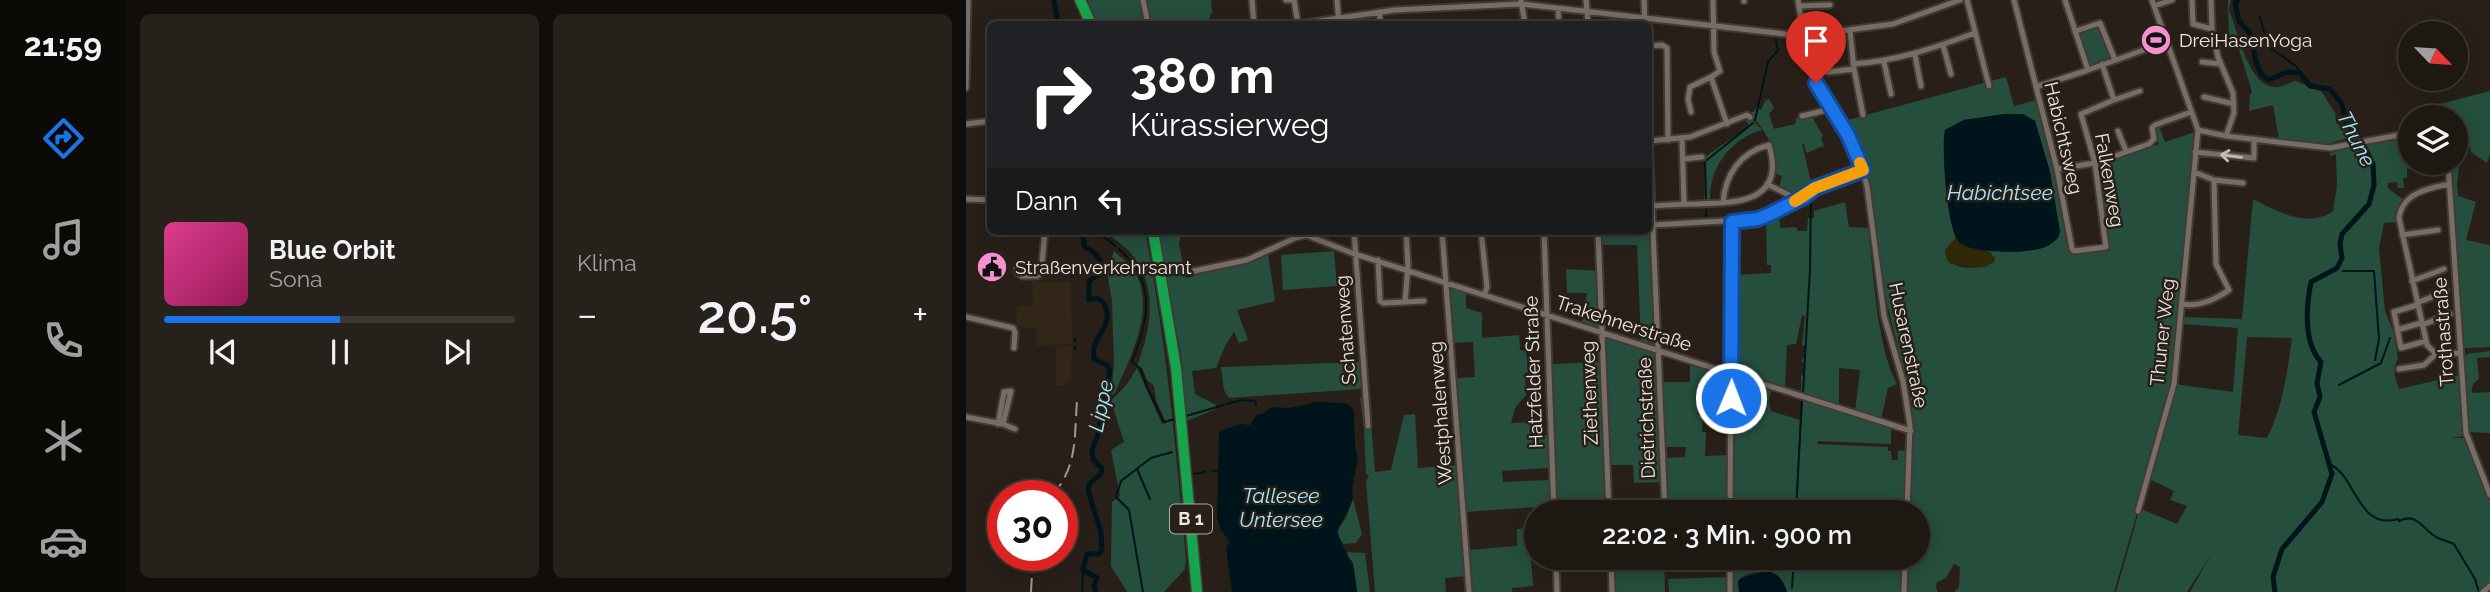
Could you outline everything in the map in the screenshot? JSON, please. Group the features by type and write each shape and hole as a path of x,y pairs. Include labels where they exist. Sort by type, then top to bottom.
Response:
{"highway":[{"path":"1080,0 1089,21"},
{"name":"B 1","path":"1154,235 1176,368 1197,592"}],"street":[{"path":"966,88 968,0"},
{"path":"1143,0 1147,21"},
{"path":"1252,0 1254,21"},
{"path":"1290,0 1297,21"},
{"path":"1337,0 1338,21 1380,12 1521,2 1639,21"},
{"path":"1586,0 1588,21"},
{"path":"1644,0 1645,21"},
{"path":"1691,112 1688,99 1690,87 1720,71 1715,56 1713,0"},
{"path":"1652,22 1803,36 1893,24 1960,0"},
{"path":"1967,0 1989,86"},
{"name":"Habichtsweg","path":"2014,0 2057,169 2072,248 2074,251 2106,247"},
{"path":"2065,0 2088,70"},
{"path":"2172,0 2153,3 2198,130 2226,136 2330,148 2398,134"},
{"path":"2192,0 2193,24 2213,29"},
{"path":"2211,0 2213,29 2221,64 2230,81 2234,104 2234,113 2226,136"},
{"path":"1521,2 1524,21"},
{"name":"Husarenstraße","path":"1830,5 1799,3 1803,36 1816,83 1848,135 1863,170 1884,317 1903,381 1911,431 1908,500"},
{"path":"1558,9 1559,21"},
{"path":"1380,12 1380,21"},
{"path":"2076,31 2100,23 2115,60"},
{"path":"1850,31 1863,115"},
{"path":"1828,72 1915,55 1975,33"},
{"path":"2036,87 2166,42"},
{"path":"1652,46 1662,45 1667,48 1668,140"},
{"path":"1943,45 1951,74"},
{"path":"1915,55 1921,86"},
{"path":"1884,62 1891,94"},
{"path":"2202,62 2221,64"},
{"path":"2102,64 2114,100"},
{"path":"1711,77 1727,124"},
{"name":"Falkenweg","path":"2106,247 2095,163 2081,114 2140,91"},
{"path":"2204,97 2234,104"},
{"path":"1802,116 1831,108"},
{"path":"2057,169 2095,163 2152,141 2152,128 2155,125 2191,112"},
{"path":"1652,141 1699,135 1747,115 1750,117"},
{"path":"966,124 987,121"},
{"name":"Thuner Weg","path":"2138,511 2174,384 2198,130"},
{"path":"2118,131 2126,151"},
{"path":"1682,139 1684,204"},
{"path":"2196,148 2254,158 2254,139"},
{"path":"1652,206 1739,203 1753,198 1768,184 1773,165 1769,145 1753,150 1735,166 1726,184 1724,203"},
{"path":"1683,159 1702,158"},
{"path":"1653,225 1758,219 1804,197 1815,188 1863,170"},
{"path":"2194,173 2214,180 2243,183"},
{"name":"Trothastraße","path":"2449,175 2466,437 2490,495"},
{"path":"2182,304 2212,300 2229,290 2216,264 2214,180"},
{"path":"1768,184 1797,199"},
{"path":"2435,354 2426,341 2399,218 2403,204 2414,195 2429,188 2449,184"},
{"path":"966,199 987,200"},
{"name":"Dietrichstraße","path":"1652,206 1665,500"},
{"path":"1730,500 1732,222"},
{"path":"2402,235 2438,230"},
{"path":"1017,269 1022,276 1037,276 1041,273 1045,235"},
{"name":"Trakehnerstraße","path":"1194,271 1247,260 1306,235 1356,254 1911,431"},
{"name":"Schatenweg","path":"1354,235 1368,426"},
{"path":"1405,302 1406,235"},
{"name":"Westphalenweg","path":"1442,235 1469,592"},
{"path":"1481,235 1485,293"},
{"name":"Hatzfelder Straße","path":"1544,235 1554,500"},
{"name":"Ziethenweg","path":"1598,235 1609,500"},
{"path":"1378,260 1380,300 1383,303 1424,301"},
{"path":"2412,281 2444,269"},
{"path":"2426,341 2401,348 2394,312 2446,291"},
{"path":"2397,330 2450,314"},
{"path":"966,317 1013,328 1014,348"},
{"path":"2399,369 2424,365 2435,354 2460,353"},
{"path":"1001,424 1004,392 1009,391"},
{"path":"966,417 1015,429"},
{"path":"1556,570 1557,592"},
{"path":"1611,570 1612,592"},
{"path":"1730,570 1730,592"},
{"path":"1904,592 1905,570"},
{"path":"2483,592 2490,586"}],"shaded area":[{"path":"1032,281 1071,282 1072,344 1037,346 1035,328 1016,327 1017,306 1033,305"},
{"path":"1056,346 1072,346 1071,380 1066,381 1065,386 1056,386"}],"green space":[{"path":"1087,0 1142,0 1146,21 1097,21"},
{"path":"1145,0 1211,0 1212,12 1208,21 1149,21"},
{"path":"2228,0 2231,0 2229,10 2240,43 2257,77 2274,87 2295,81 2322,92 2335,113 2336,123 2355,136 2323,145 2279,139 2273,105 2249,111 2252,92 2237,43 2229,37"},
{"path":"2100,25 2111,57 2090,65 2079,33"},
{"path":"2006,77 2014,106 2037,100 2055,169 2069,250 2072,254 2109,248 2097,166 2159,144 2155,132 2159,126 2165,142 2195,132 2182,317 2242,319 2253,199 2293,216 2324,216 2333,211 2337,187 2336,154 2330,156 2330,153 2398,138 2398,175 2407,175 2407,178 2403,178 2404,188 2398,188 2397,182 2388,183 2388,188 2405,201 2398,210 2397,222 2384,223 2379,248 2385,311 2394,333 2398,359 2395,374 2399,389 2460,375 2464,436 2451,438 2464,438 2490,500 2490,583 2479,592 2190,592 2212,553 2187,592 2116,592 2139,511 2141,509 2177,524 2187,506 2170,500 2174,491 2145,477 2135,506 2138,510 2114,592 1954,592 1959,587 1960,567 1954,564 1946,578 1937,582 1938,592 1906,592 1907,570 1930,570 1930,500 1911,500 1914,432 1911,399 1880,275 1870,190 1861,152 1844,121","holes":["2023,114 2035,121 2050,172 2060,232 2021,252 1985,250 1992,254 1988,266 1974,268 1956,265 1947,257 1945,250 1956,238 1946,185 1946,130 1964,120","2181,324 2238,328 2233,392 2174,384","2247,337 2292,338 2281,402 2267,438 2238,435"]},
{"path":"2490,91 2490,154 2487,163 2468,147 2468,105 2440,104"},
{"path":"1769,99 1774,108 1769,114 1774,129 1795,124 1796,118 1811,115 1823,136 1821,138 1824,146 1806,153 1802,144 1812,186 1804,196 1797,198 1779,189 1782,176 1774,173 1772,147 1750,113 1755,111 1756,107 1761,110"},
{"path":"1750,117 1762,130 1740,140 1723,157 1713,179 1710,203 1704,202 1705,157 1749,126 1745,118"},
{"path":"2451,175 2458,175 2458,196 2476,202 2466,240 2490,245 2490,347 2461,346"},
{"path":"1845,202 1849,227 1868,228 1880,329 1897,384 1888,388 1881,420 1855,412 1860,370 1839,368 1839,405 1733,372 1734,275 1771,273 1771,265 1767,265 1766,217 1779,212 1780,228 1796,227 1798,231 1807,231 1808,218 1814,218 1814,211","holes":["1802,315 1805,316 1802,345 1805,346 1805,357 1801,360 1804,364 1801,391 1785,386 1787,345 1796,344"]},
{"path":"1109,235 1146,235 1170,395 1186,560 1185,569 1164,592 1127,592 1111,566 1112,502 1120,496 1111,450 1124,442 1111,401 1137,368 1162,424 1166,423 1156,400 1154,386 1147,380 1142,368 1137,366 1150,312 1147,285 1133,256"},
{"path":"1159,235 1181,235 1179,245 1186,278 1250,262 1268,253 1275,301 1237,310 1248,340 1239,343 1234,332 1216,368 1192,371 1195,394 1216,405 1216,409 1187,421 1181,356"},
{"path":"1600,235 1651,235 1654,347 1641,343 1637,245 1601,245"},
{"path":"1114,251 1134,270 1143,301 1134,349 1115,393 1111,395 1114,364 1112,302 1107,271"},
{"path":"1334,251 1337,286 1283,290 1281,255"},
{"path":"1566,269 1599,271 1601,330 1582,323 1587,293 1567,293"},
{"path":"1448,285 1466,290 1466,308 1482,313 1482,338 1519,335 1520,350 1526,351 1526,395 1515,408 1511,423 1533,422 1533,435 1548,435 1549,468 1502,471 1503,482 1549,480 1550,500 1524,500 1524,508 1465,512 1455,378 1475,377 1473,342 1452,343"},
{"path":"1605,335 1657,351 1661,482 1634,483 1633,465 1609,465"},
{"path":"2490,351 2490,357 2477,358 2479,379 2473,385 2472,393 2490,392 2490,433 2467,432 2462,359 2467,354"},
{"path":"1359,362 1361,389 1229,398 1224,390 1221,367"},
{"path":"1603,362 1608,500 1557,500 1552,364"},
{"path":"1690,362 1730,375 1729,407 1697,409 1697,414 1703,417 1702,432 1706,432 1705,456 1728,455 1728,500 1666,500 1664,458 1685,457 1686,447 1663,447 1662,382 1690,382"},
{"path":"1733,376 1772,388 1769,401 1771,411 1800,420 1796,500 1732,500"},
{"path":"1369,397 1375,472 1391,470 1404,415 1415,414 1418,468 1458,465 1467,576 1445,578 1446,592 1375,592 1366,481 1369,476 1366,474 1360,398"},
{"path":"1803,399 1891,427 1891,444 1818,441 1817,444 1888,447 1892,460 1898,460 1898,451 1907,450 1905,500 1797,500"},
{"path":"1353,499 1362,534 1356,543 1344,544 1339,538 1338,529 1346,518"},
{"path":"1517,529 1524,529 1524,570 1532,570 1533,586 1512,588 1512,592 1470,592 1467,550 1517,546"},
{"path":"1347,552 1365,553 1370,592 1357,592 1355,575"},
{"path":"1613,570 1664,570 1665,592 1614,592"},
{"path":"1731,570 1901,570 1900,592 1787,592 1779,579 1759,572 1744,576 1738,581 1739,592 1731,592"},
{"path":"1728,577 1728,592 1669,592 1668,579"}],"sand":[{"path":"1956,238 1995,257 1994,262 1984,267 1951,264 1947,260 1945,250"}],"water":[{"name":"Habichtsee","path":"2023,114 2035,121 2050,172 2060,232 2054,242 2039,249 1998,252 1974,249 1959,242 1951,222 1945,170 1945,130 1964,120"},
{"name":"Tallesee Untersee","path":"1316,402 1345,403 1351,406 1354,412 1358,458 1352,488 1353,499 1337,532 1353,563 1357,592 1232,592 1226,547 1230,542 1221,530 1217,517 1219,432 1240,424 1250,425 1256,415 1272,407 1289,408"},
{"path":"1767,571 1780,578 1787,592 1739,592 1738,581 1741,578"}],"waterway":[{"name":"Lippe","path":"1054,0 1058,21"},
{"name":"Thune","path":"2238,0 2235,3 2239,21 2250,33 2261,74 2269,80 2287,72 2300,73 2310,86 2330,89 2342,104 2346,123 2359,136 2373,164 2374,185 2369,204 2342,234 2342,258 2337,268 2311,282 2307,324 2311,345 2321,362 2317,383 2320,397 2314,412 2332,474 2322,502 2282,549 2273,577 2275,592"},
{"path":"2260,17 2268,46 2297,67 2300,73"},
{"path":"1755,120 1768,62 1778,50 1775,36"},
{"path":"1652,115 1653,138"},
{"path":"1707,160 1753,123"},
{"path":"1705,162 1706,202"},
{"path":"1803,393 1811,195"},
{"path":"1706,207 1706,219"},
{"name":"Lippe","path":"1083,235 1084,246 1095,253 1102,264 1100,274 1089,281 1089,300 1101,300 1107,310 1107,321 1094,347 1094,359 1107,365 1110,370 1098,434 1092,450 1093,459 1102,469 1101,474 1090,483 1088,491 1101,532 1102,550 1099,554 1087,554 1083,570 1097,578 1094,586 1096,592"},
{"path":"1102,235 1115,246"},
{"path":"1119,249 1140,275 1146,302 1142,331 1132,362 1141,369 1164,422 1175,419"},
{"path":"2343,271 2374,271 2379,339 2375,360"},
{"path":"2339,385 2381,363 2390,338"},
{"path":"1797,500 1802,398"},
{"path":"1227,404 1241,400 1255,401 1256,405"},
{"path":"1186,416 1224,405"},
{"path":"1548,426 1548,432"},
{"path":"1143,592 1129,510 1116,497 1121,481 1151,458 1172,452"},
{"path":"2329,464 2345,478 2365,510 2374,517 2384,520 2416,520 2433,535 2454,544 2475,579 2479,592"},
{"path":"1137,469 1150,499"},
{"path":"1212,471 1217,471"},
{"path":"1194,474 1205,472"},
{"path":"1082,592 1083,570"},
{"path":"1792,588 1793,570"}],"railway":[{"path":"1063,480 1073,451 1077,401"},
{"path":"1031,592 1032,571"}],"slow traffic":[{"path":"1795,201 1815,188 1863,170 1860,163"}],"place":[{"name":"DreiHasenYoga","path":"2156,40"},
{"name":"Straßenverkehrsamt","path":"992,267"}],"route":[{"path":"1731,398 1732,222 1758,219 1795,202 1815,188 1863,170 1848,135 1816,83"}]}
